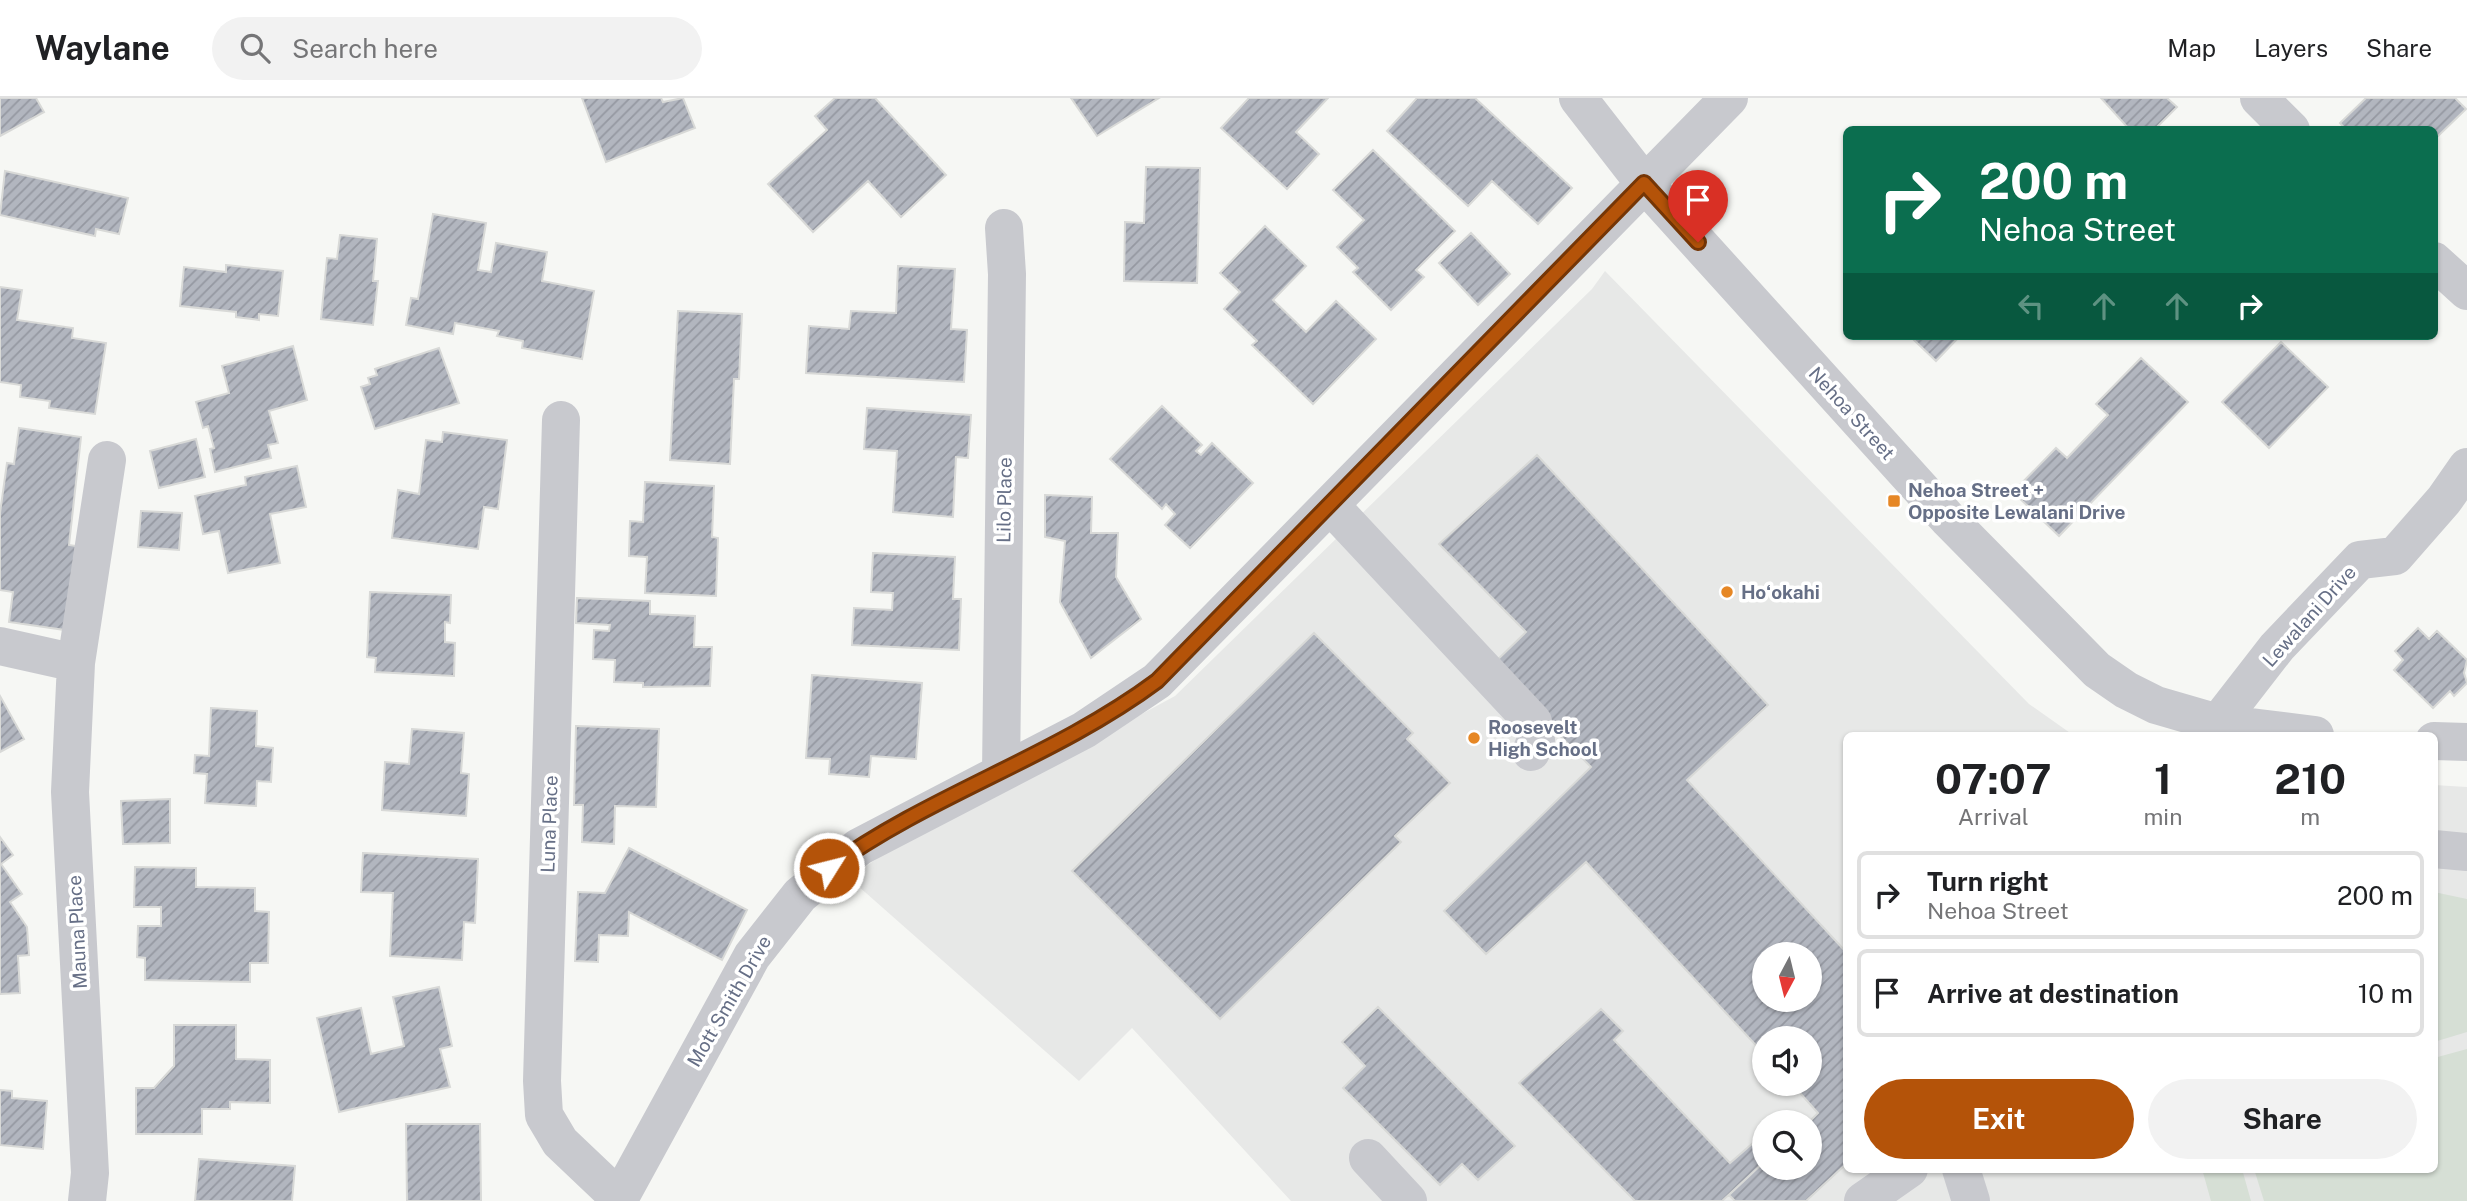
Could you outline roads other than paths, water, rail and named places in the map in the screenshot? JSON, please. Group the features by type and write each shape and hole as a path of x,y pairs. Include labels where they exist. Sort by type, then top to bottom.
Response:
{"street":[{"name":"Nehoa Street","path":"1578,98 1644,183 1949,520 2070,646 2126,690 2156,705 2218,723 2291,732"},
{"name":"Mott Smith Drive","path":"618,1200 751,957 800,895 859,847 1084,730 1157,681 1729,98"},
{"path":"2259,98 2287,126"},
{"name":"Lilo Place","path":"1001,773 1007,274 1004,228"},
{"path":"2438,265 2467,291"},
{"name":"Luna Place","path":"561,420 542,1081 544,1115 560,1142 618,1200"},
{"name":"Mauna Place","path":"87,1201 90,1173 70,792 76,663 107,460"},
{"name":"Lewalani Drive","path":"2218,723 2277,647 2360,560 2395,556 2444,500 2467,467"},
{"path":"1331,506 1533,722 1536,740 1531,752"},
{"path":"0,646 76,663"},
{"path":"2438,741 2467,742"},
{"path":"2438,849 2467,852"},
{"path":"1368,1158 1408,1201"},
{"path":"1863,1201 1903,1173"},
{"path":"1962,1173 1971,1201"}],"place":[{"name":"Nehoa Street + Opposite Lewalani Drive","path":"1894,501"},
{"name":"Hoʻokahi","path":"1727,592"},
{"name":"Roosevelt High School","path":"1474,738"}]}
